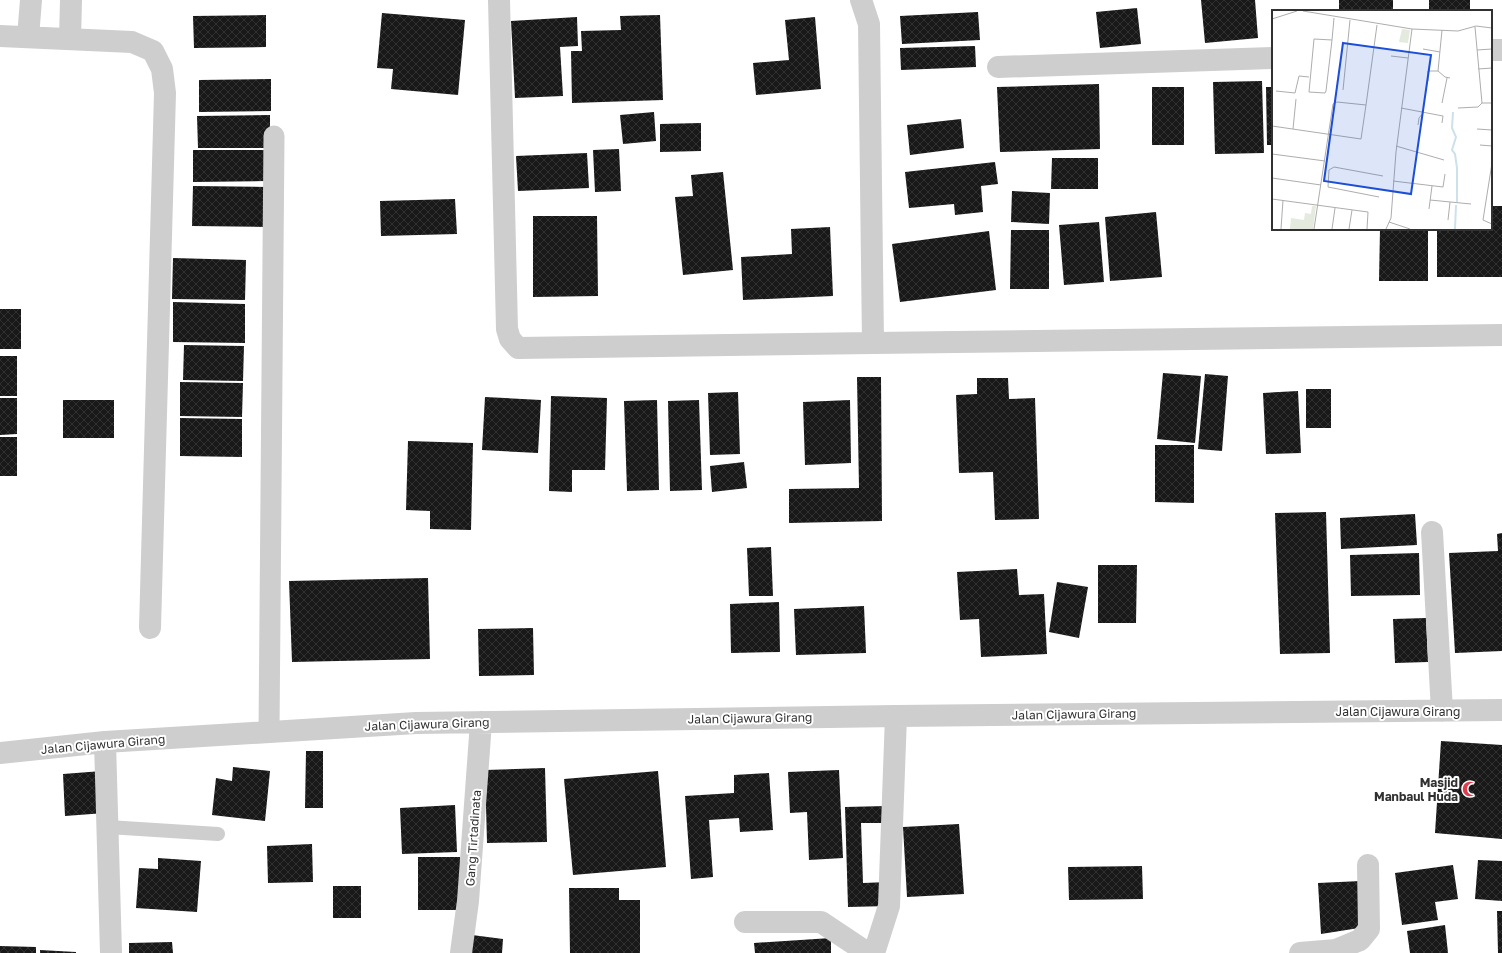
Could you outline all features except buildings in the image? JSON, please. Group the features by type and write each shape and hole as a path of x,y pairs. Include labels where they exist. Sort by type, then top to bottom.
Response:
{"street":[{"path":"28,37 31,0"},
{"path":"70,39 71,0"},
{"path":"499,0 507,329 510,339 518,348 1502,335"},
{"path":"861,0 869,24 873,343"},
{"path":"0,36 132,42 153,52 162,69 165,93 150,628"},
{"path":"998,68 1272,58"},
{"path":"269,732 274,136"},
{"path":"1432,532 1442,711"},
{"name":"Jalan Cijawura Girang","path":"0,752 105,742 416,723 896,716 1502,710"},
{"path":"874,953 889,906 896,716"},
{"name":"Gang Tirtadinata","path":"461,953 468,901 481,722"},
{"path":"105,742 111,953"},
{"path":"1300,953 1337,951 1360,940 1369,929 1368,865"},
{"path":"745,922 821,922 838,932 866,953"}],"lane":[{"path":"108,827 218,834"}],"place":[{"name":"Masjid Manbaul Huda","path":"1470,789"}]}
